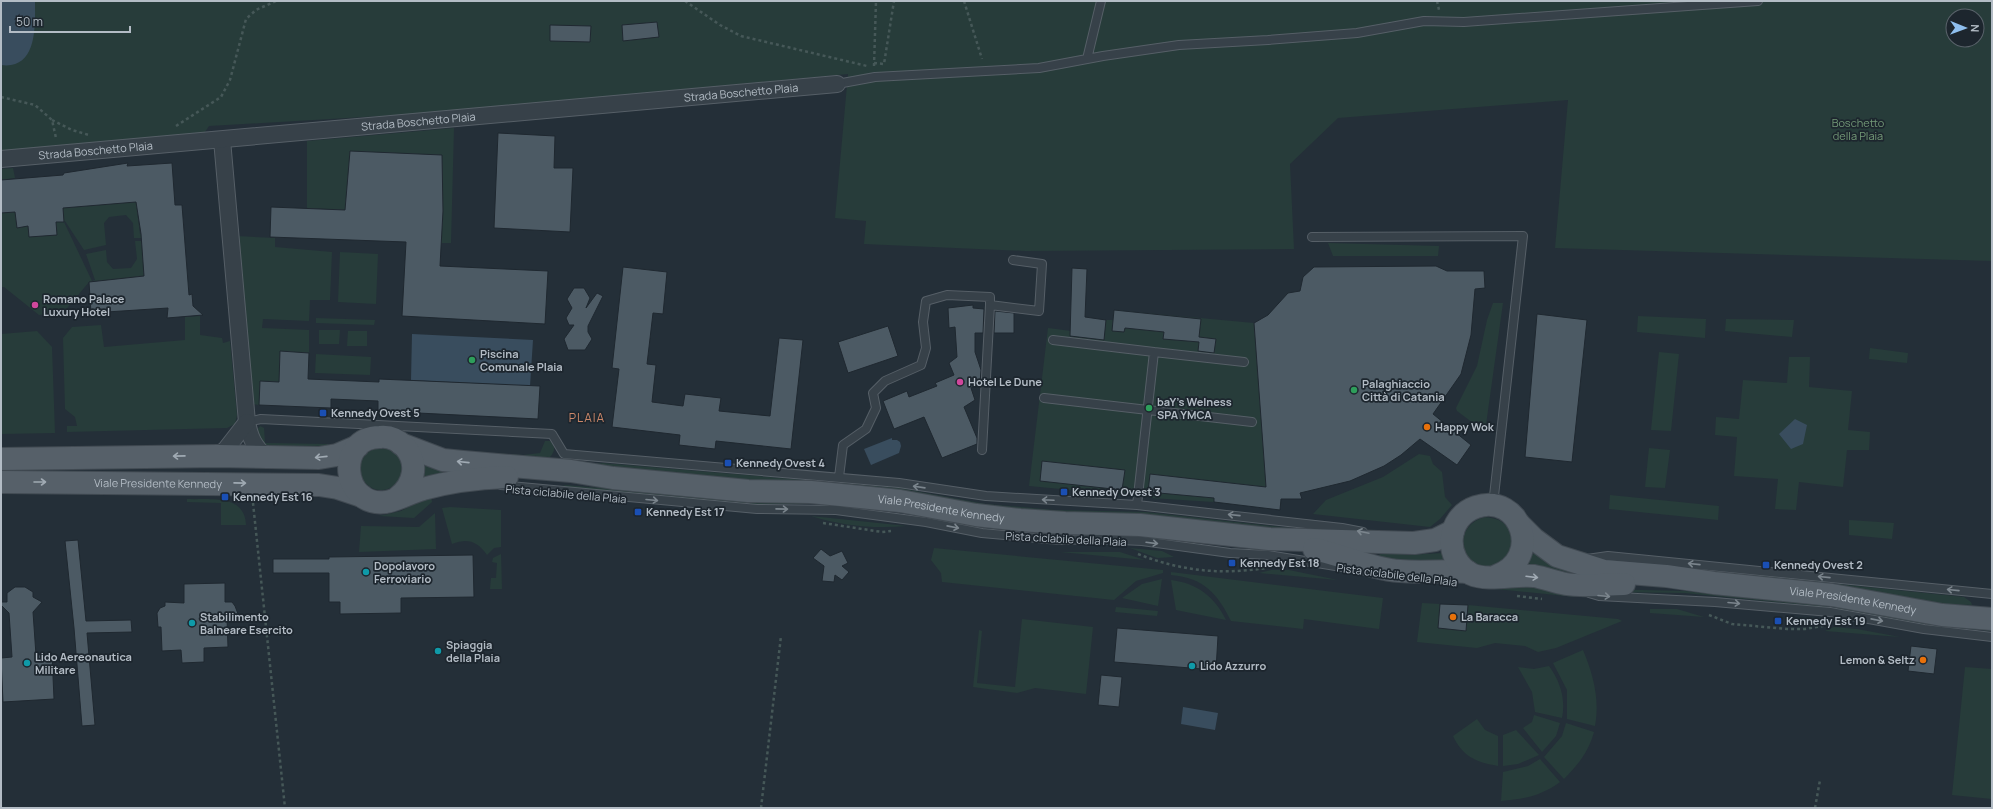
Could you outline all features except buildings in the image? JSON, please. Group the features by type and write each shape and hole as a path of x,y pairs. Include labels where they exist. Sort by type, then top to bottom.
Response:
{"main road":[{"path":"377,437 390,438 401,444 443,460 567,463 613,478 570,479 506,477 446,482 386,502 378,502 362,496 352,484 348,469 352,454 358,446 365,440 377,437"},
{"path":"398,497 411,483 414,469 410,455 401,444"},
{"path":"1,459 218,456 320,458 337,455 358,446"},
{"name":"Viale Presidente Kennedy","path":"613,478 748,491 811,492 900,501 976,515 1020,520 1140,525 1269,539"},
{"name":"Viale Presidente Kennedy","path":"1,482 145,482 319,485 338,488 362,496"},
{"path":"1468,572 1461,566 1453,554 1451,540 1453,531 1459,519 1470,510 1484,506 1493,506 1506,510 1534,539 1557,556 1570,561 1604,572 1666,576 1714,583"},
{"path":"1496,576 1513,566 1520,556 1523,543 1519,524"},
{"path":"1269,539 1414,543 1435,540 1453,531"},
{"path":"1269,539 1336,553 1371,566 1400,571 1468,572 1482,577 1534,576 1567,585 1714,583"},
{"name":"Viale Presidente Kennedy","path":"1714,583 1832,595 1942,615 1992,619"}],"street":[{"name":"Strada Boschetto Plaia","path":"1,159 836,84"},
{"path":"222,140 247,422 251,441 256,449 266,457"},
{"path":"218,456 226,449 247,422"}],"lane":[{"path":"1086,59 1101,1"},
{"path":"836,84 875,77 1040,68 1086,59 1179,45 1357,33 1424,21 1464,22 1758,1"},
{"path":"1312,237 1523,236 1493,506"},
{"path":"990,305 1039,310 1042,264 1013,260"},
{"path":"839,478 843,445 866,429 876,408 873,392 885,382 921,365 926,348 923,322 926,301 947,295 990,297 982,450"},
{"path":"1053,340 1244,362"},
{"path":"1137,505 1154,352"},
{"path":"1044,398 1252,422"},
{"path":"247,422 261,419 552,434 567,463 839,478 898,483 986,496 1137,505 1342,528 1414,543"},
{"path":"460,481 590,495 735,507 836,510 920,521 989,534 1059,540 1098,539 1142,541 1230,553 1268,555 1371,571 1400,571"},
{"path":"1570,561 1608,556 1992,594"},
{"path":"1567,585 1599,596 1715,602 1830,612 1924,629 1992,637"}],"path":[{"path":"170,128 177,126 221,97 230,80 246,19 256,10 276,1"},
{"path":"685,1 720,25 742,36 874,68 876,1"},
{"path":"874,63 884,64 894,1"},
{"path":"964,1 985,71"},
{"path":"1,97 35,105 52,120 72,130 96,137"},
{"path":"52,120 59,154"},
{"path":"252,502 285,808"},
{"path":"821,522 834,526 882,532 894,530"},
{"name":"Pista ciclabile della Plaia","path":"1136,553 1164,564 1189,569 1227,572 1271,567"},
{"path":"1512,596 1544,599"},
{"path":"1707,614 1732,624 1787,629 1805,629 1833,624"},
{"path":"762,808 781,636"},
{"path":"1815,808 1820,780"}],"green space":[{"name":"Boschetto della Plaia","path":"1,1 1992,1 1992,261 1555,248 1568,100 1338,118 1290,164 1294,249 1026,251 864,244 866,221 835,218 848,74 415,114 209,126 201,138 1,154"},
{"path":"454,128 451,243 441,243 443,211 442,155 350,152 346,199 389,201 348,210 307,208 307,141"},
{"path":"13,168 15,178 1,180 1,169"},
{"path":"136,202 140,234 147,234 148,243 142,244 144,276 89,282 63,313 39,315 4,287 1,287 1,213 15,212 17,228 28,226 29,237 56,235 56,222 64,222 63,208","holes":["126,215 133,223 134,238 146,238 147,241 135,241 137,259 131,268 113,269 107,262 106,250 86,254 95,280 92,281 64,222 65,221 84,250 106,245 104,223 109,217"]},
{"path":"237,236 275,238 275,247 332,252 330,300 310,300 309,321 263,319 262,328 309,330 309,353 280,351 279,382 260,381 259,405 253,404"},
{"path":"1328,243 1439,246 1438,256 1333,256"},
{"path":"340,252 378,254 376,304 338,302"},
{"path":"1493,303 1503,303 1485,432 1457,411 1456,408 1477,366 1487,320"},
{"name":"baY's Welness SPA YMCA","path":"1114,310 1254,323 1266,483 1281,499 1280,510 1214,502 1150,498 1143,490 1130,489 1124,495 1029,486 1048,328 1087,333 1105,330 1106,320 1113,320"},
{"path":"200,316 200,335 222,338 223,343 230,341 237,415 235,424 227,428 67,432 67,426 77,426 75,417 65,409 63,338 72,327 101,325 104,347 185,340 185,317"},
{"path":"1638,316 1706,319 1705,338 1637,332"},
{"path":"316,318 375,320 374,325 316,323"},
{"path":"1726,319 1794,320 1792,337 1725,331"},
{"path":"319,330 340,330 339,344 319,344"},
{"path":"37,331 52,347 55,433 1,434 1,334"},
{"path":"348,331 367,331 367,346 347,346"},
{"path":"1870,348 1908,353 1907,363 1869,359"},
{"path":"1659,352 1679,354 1671,431 1651,430"},
{"path":"316,354 371,357 370,375 315,373"},
{"path":"1789,357 1810,357 1809,387 1852,391 1848,430 1870,432 1869,450 1847,450 1843,487 1799,482 1796,510 1775,509 1778,479 1734,476 1737,437 1715,435 1716,417 1739,419 1743,380 1787,383"},
{"path":"260,426 264,428 265,443 328,444 329,448 266,448 256,431"},
{"path":"545,441 550,441 554,446 554,451 546,461 431,449 523,455 540,453"},
{"path":"377,448 385,448 396,454 402,465 402,473 396,484 385,490 377,490 366,484 360,473 360,465 366,454"},
{"path":"1649,448 1670,450 1665,488 1645,487"},
{"path":"1419,454 1430,456 1433,464 1442,472 1445,497 1452,505 1440,519 1430,527 1313,514 1326,500 1383,477"},
{"path":"421,459 475,470 422,481"},
{"path":"603,463 899,488 986,504 1055,510 1146,512 1336,533 1336,535 1145,515 1055,513 762,481 592,466 591,464"},
{"path":"565,485 753,501 818,502 880,507 984,525 1013,527 1013,530 983,527 880,509 818,504 753,504 561,487"},
{"path":"1610,495 1719,506 1718,520 1609,509"},
{"path":"431,496 432,502 414,518 379,516 401,511"},
{"path":"187,499 216,499 233,503 240,508 244,515 246,525 221,525 221,503 187,502"},
{"path":"450,507 501,510 501,547 494,548 487,555 480,547 472,542 463,541 452,544 442,508"},
{"path":"435,513 436,549 359,552 361,526 419,527"},
{"path":"811,516 907,526 859,526"},
{"path":"1485,517 1498,520 1503,523 1511,536 1513,549 1498,567 1482,568 1473,564 1467,559 1464,551 1462,543 1468,528 1475,521"},
{"path":"1849,520 1894,523 1892,539 1849,535"},
{"path":"934,548 1163,570 1163,573 1136,581 1114,600 942,582 941,573 931,560"},
{"path":"1130,548 1162,551 1174,557 1157,558"},
{"path":"1060,552 1120,552 1145,560"},
{"path":"1382,552 1408,555 1442,553 1444,559 1441,562 1403,563 1381,559 1379,555"},
{"path":"1536,553 1593,578 1530,567 1529,562 1531,555"},
{"path":"501,554 502,589 490,589 491,578 496,578 497,563 492,562 493,558"},
{"path":"1615,561 1828,582 1828,585 1615,565"},
{"path":"1271,570 1289,570 1338,580 1259,573"},
{"path":"1171,572 1383,598 1379,629 1304,619 1303,629 1231,621 1215,595 1201,583 1171,575"},
{"path":"1162,579 1158,606 1122,598 1142,584"},
{"path":"1171,580 1189,584 1204,592 1216,604 1226,620 1176,610"},
{"path":"1527,583 1575,597 1496,589"},
{"path":"1838,584 1964,597 1971,602 1972,605 1945,604 1838,587"},
{"path":"1601,589 1685,591 1826,604 1826,607 1685,593 1603,592"},
{"path":"1422,603 1440,604 1439,628 1466,631 1468,605 1618,619 1622,621 1556,648 1538,652 1525,646 1495,643 1477,648 1417,642"},
{"path":"1836,605 1992,629 1992,631 1929,625 1835,608"},
{"path":"1116,607 1158,611 1157,616 1115,612"},
{"path":"1650,609 1677,609 1704,617 1650,613"},
{"path":"1799,617 1835,619 1820,623 1804,624 1797,619"},
{"path":"1022,619 1093,627 1086,694 1035,688 1017,693 973,687 979,630 982,631 977,683 1015,687"},
{"path":"1834,627 1857,629 1900,637 1825,631"},
{"path":"1583,650 1595,687 1597,706 1595,726 1567,719 1567,690 1553,663"},
{"path":"1549,666 1559,684 1563,697 1562,718 1535,712 1532,692 1518,667 1534,669"},
{"path":"1965,667 1992,669 1992,799 1952,795"},
{"path":"1534,715 1560,723 1556,736 1542,752 1523,728 1532,722"},
{"path":"1477,719 1485,730 1498,736 1498,766 1483,763 1466,754 1453,736"},
{"path":"1566,723 1594,732 1592,739 1582,757 1564,779 1544,757 1562,736"},
{"path":"1516,730 1539,755 1518,764 1503,766 1503,735"},
{"path":"1540,759 1560,782 1539,794 1501,801 1503,772 1528,766"}],"water":[{"path":"1,1 35,1 35,22 32,44 28,53 22,60 13,65 1,65"},
{"name":"Piscina Comunale Plaia","path":"412,334 533,340 530,386 411,380"},
{"path":"1795,419 1807,425 1803,444 1791,449 1779,434"},
{"path":"892,438 892,440 897,440 900,442 901,446 899,453 871,465 864,449"},
{"path":"1183,707 1218,713 1215,730 1181,724"}],"place":[{"name":"Romano Palace Luxury Hotel","path":"35,305"},
{"name":"Piscina Comunale Plaia","path":"472,360"},
{"name":"Hotel Le Dune","path":"960,382"},
{"name":"Palaghiaccio Città di Catania","path":"1354,390"},
{"name":"baY's Welness SPA YMCA","path":"1149,408"},
{"name":"Kennedy Ovest 5","path":"323,413"},
{"name":"Happy Wok","path":"1427,427"},
{"name":"Kennedy Ovest 4","path":"728,463"},
{"name":"Kennedy Ovest 3","path":"1064,492"},
{"name":"Kennedy Est 16","path":"225,497"},
{"name":"Kennedy Est 17","path":"638,512"},
{"name":"Kennedy Est 18","path":"1232,563"},
{"name":"Kennedy Ovest 2","path":"1766,565"},
{"name":"Dopolavoro Ferroviario","path":"366,572"},
{"name":"La Baracca","path":"1453,617"},
{"name":"Kennedy Est 19","path":"1778,621"},
{"name":"Stabilimento Balneare Esercito","path":"192,623"},
{"name":"Spiaggia della Plaia","path":"438,651"},
{"name":"Lemon & Seltz","path":"1923,660"},
{"name":"Lido Aereonautica Militare","path":"27,663"},
{"name":"Lido Azzurro","path":"1192,666"}],"district":[{"name":"PLAIA","path":"587,418"}]}
